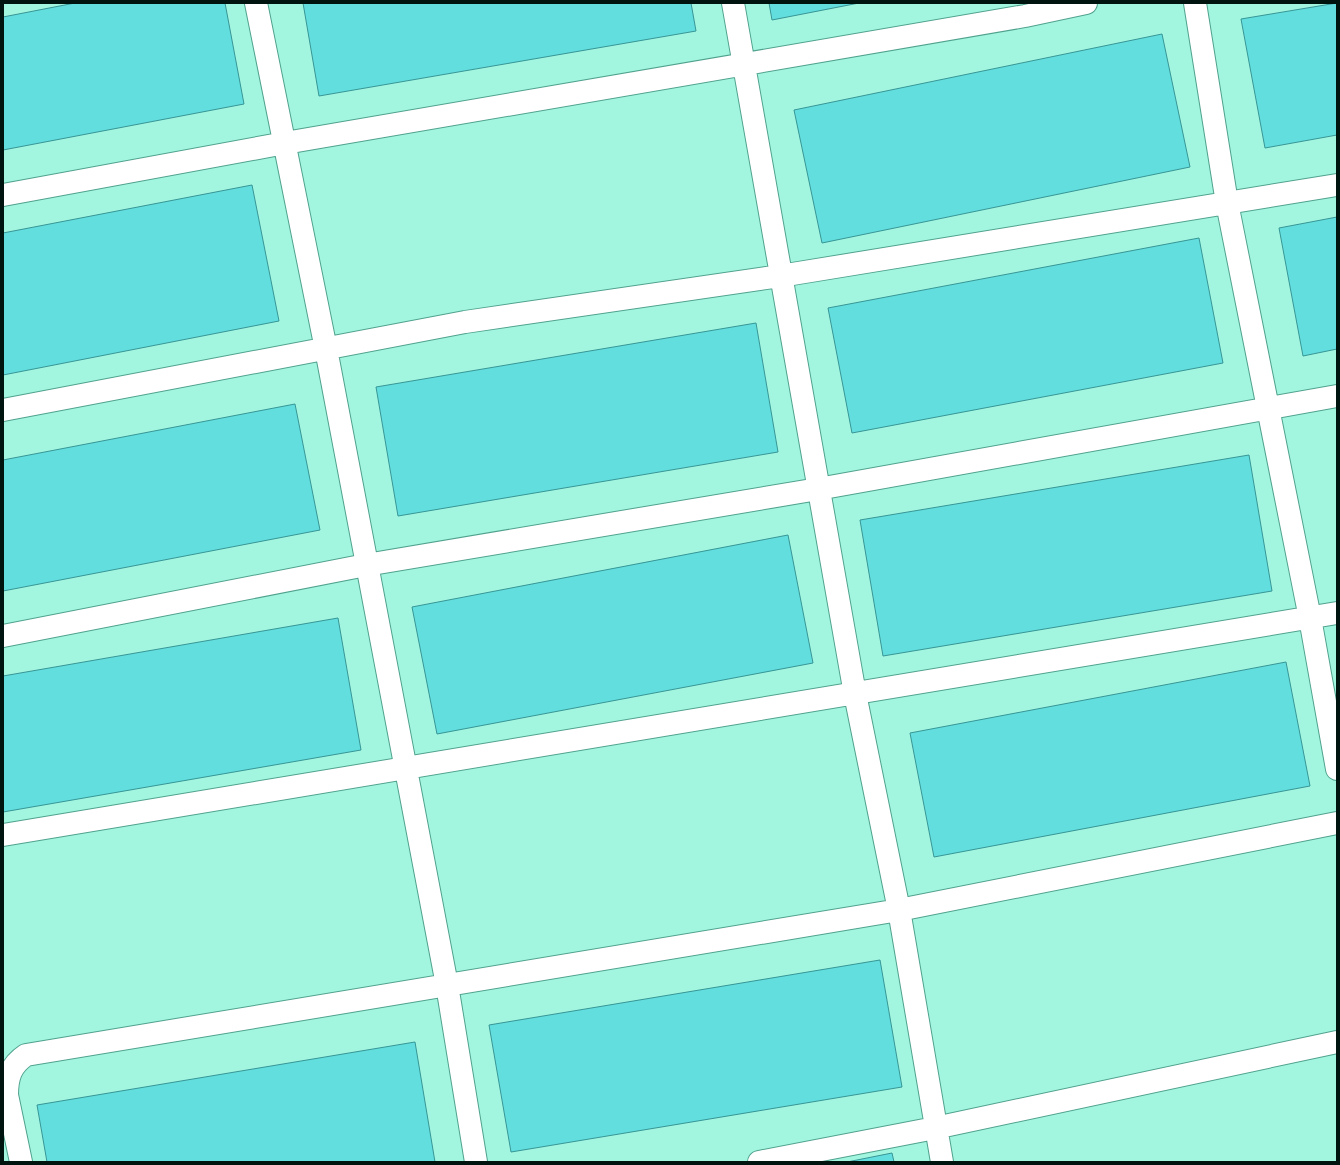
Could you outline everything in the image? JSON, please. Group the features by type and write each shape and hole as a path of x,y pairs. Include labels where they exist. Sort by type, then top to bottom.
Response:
{"street":[{"path":"256,3 326,349 447,985 476,1162"},
{"path":"733,3 818,489 855,694 899,910 942,1162"},
{"path":"3,195 285,143 743,66 1025,16 1086,3"},
{"path":"1195,3 1227,203 1310,618 1337,768"},
{"path":"3,410 465,322 780,276 1337,185"},
{"path":"3,636 366,565 818,489 1337,396"},
{"path":"3,835 1337,613"},
{"path":"20,1162 6,1095 10,1071 17,1061 26,1055 899,910 1337,823"},
{"path":"759,1162 935,1128 1337,1042"}],"building":[{"path":"75,3 225,3 244,104 3,150 3,17"},
{"path":"303,3 691,3 696,31 319,96"},
{"path":"769,3 859,3 772,20"},
{"path":"1337,3 1337,135 1265,148 1241,19"},
{"path":"1162,34 1190,167 822,243 794,110"},
{"path":"252,185 279,321 3,375 3,233"},
{"path":"1337,217 1337,349 1303,356 1279,228"},
{"path":"1199,238 1223,363 852,433 828,308"},
{"path":"756,323 778,452 398,516 376,387"},
{"path":"295,404 320,530 3,591 3,460"},
{"path":"1249,455 1272,591 883,656 860,520"},
{"path":"788,535 813,663 437,734 412,607"},
{"path":"338,618 361,750 3,812 3,676"},
{"path":"1286,662 1310,786 934,857 910,733"},
{"path":"880,960 902,1087 511,1152 489,1025"},
{"path":"415,1042 435,1162 47,1162 37,1105"},
{"path":"892,1153 894,1162 847,1162"}]}
